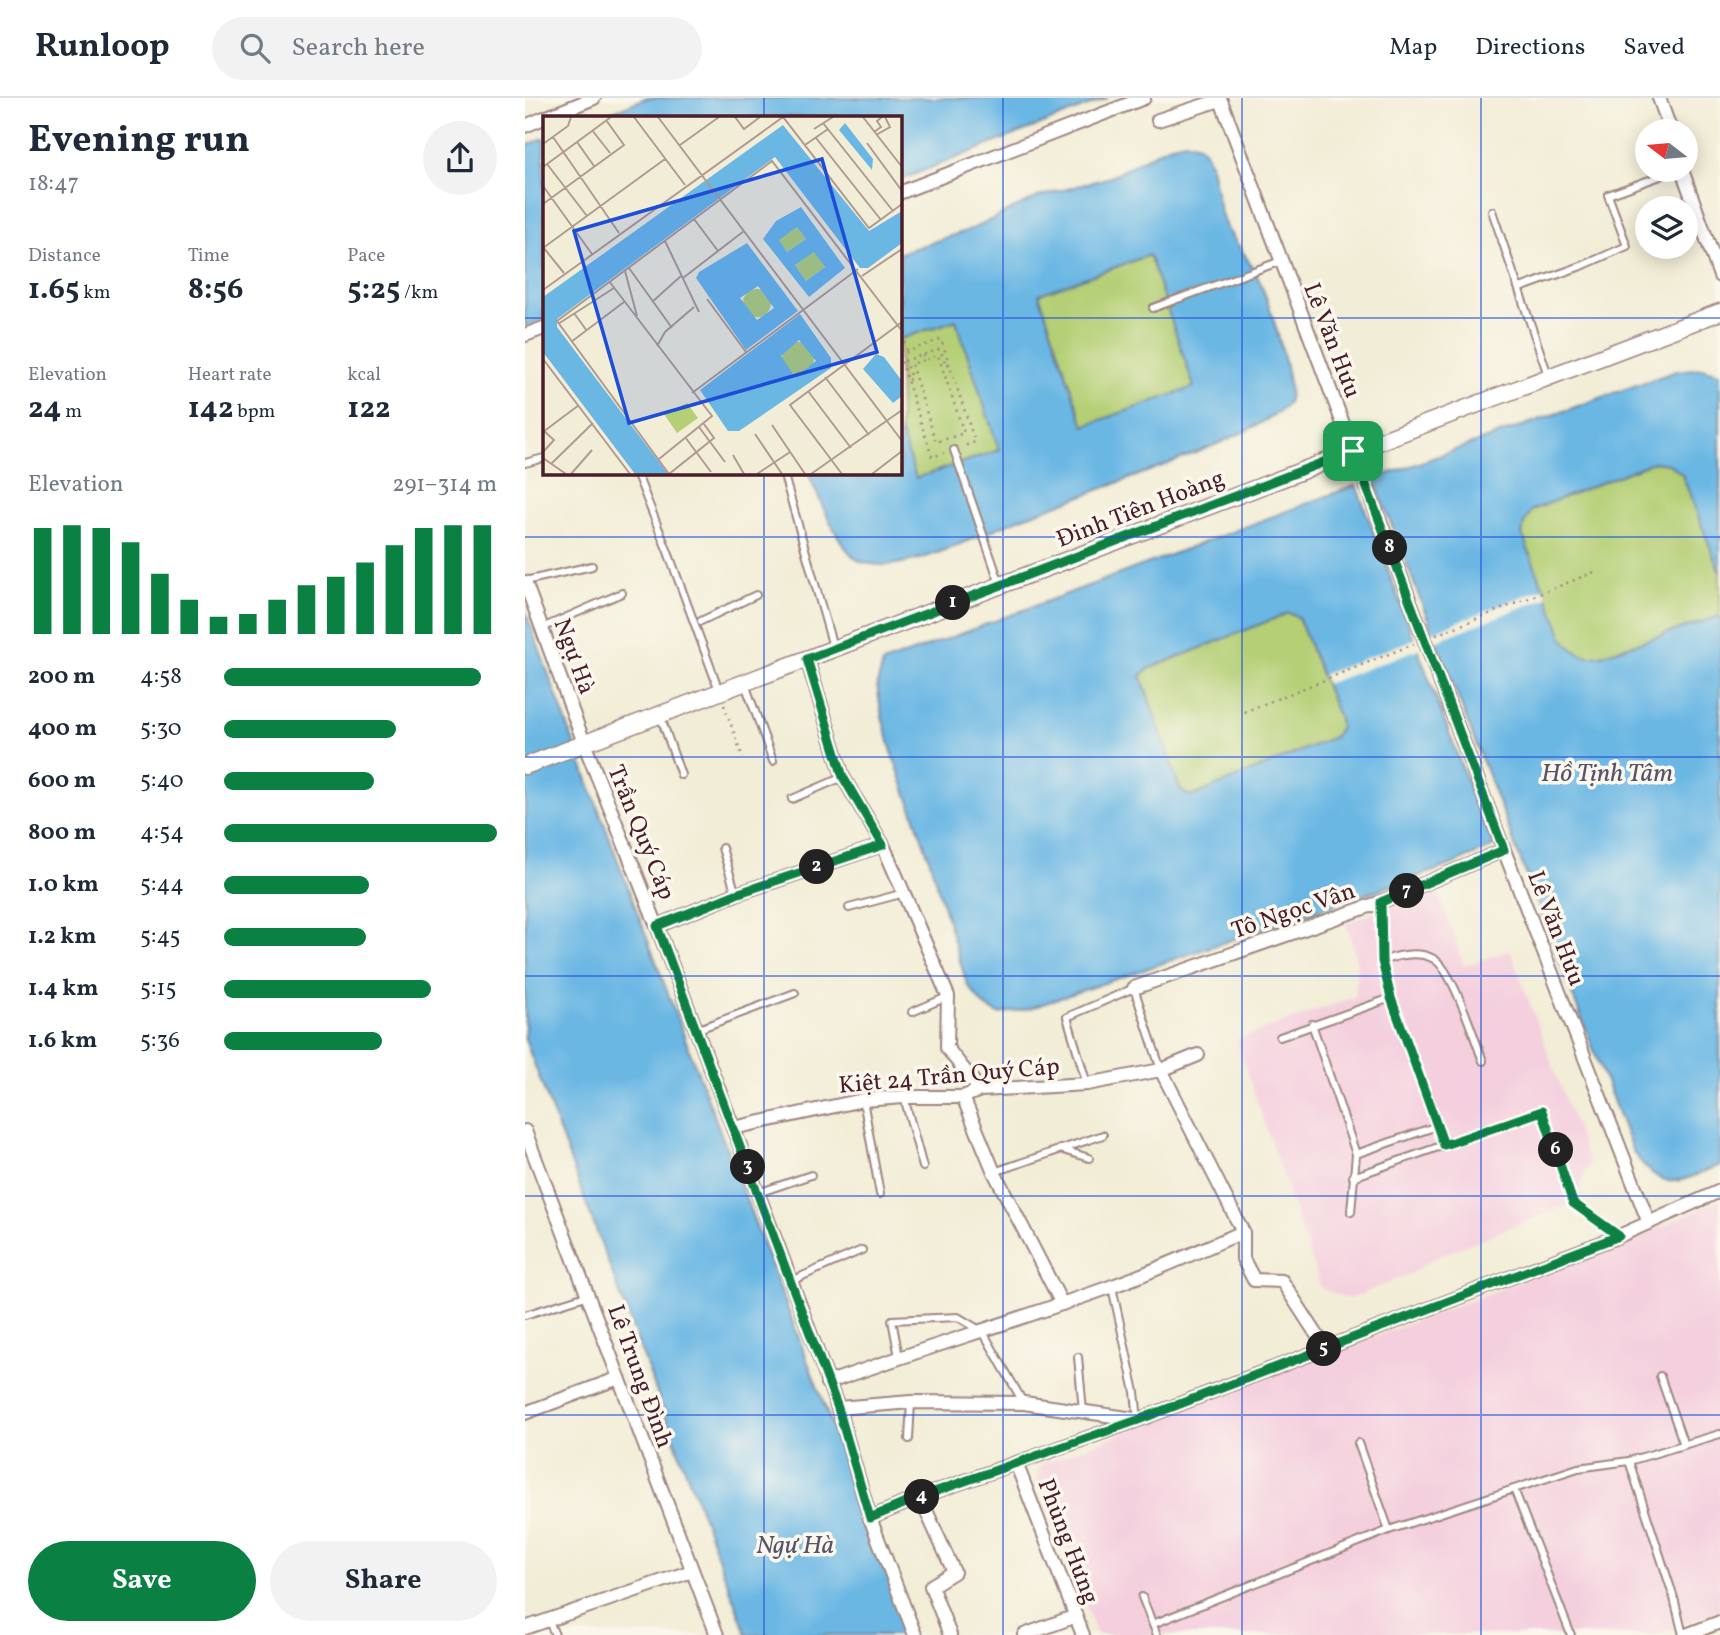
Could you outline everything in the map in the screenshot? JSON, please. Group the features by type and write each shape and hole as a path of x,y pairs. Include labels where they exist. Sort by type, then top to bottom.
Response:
{"main road":[{"name":"Đinh Tiên Hoàng","path":"525,766 1720,312"}],"street":[{"path":"550,116 594,98"},
{"path":"901,192 1144,98"},
{"path":"1659,98 1667,119"},
{"path":"1157,120 1220,99"},
{"name":"Lê Văn Hưu","path":"1220,99 1504,850 1649,1223"},
{"path":"525,126 543,119"},
{"path":"1686,182 1720,276"},
{"path":"525,335 543,328"},
{"name":"Ngự Hà","path":"525,582 580,745"},
{"path":"807,659 843,777 883,845 948,996 947,1048 980,1090"},
{"name":"Trần Quý Cáp","path":"580,745 657,926 758,1193 838,1408 870,1518 915,1635"},
{"path":"657,926 736,894 883,845"},
{"name":"Tô Ngọc Vân","path":"1134,988 1381,902 1504,850"},
{"name":"Kiệt 24 Trần Quý Cáp","path":"733,1128 863,1100 963,1097 980,1090 1087,1084 1161,1070 1198,1055"},
{"path":"1161,1070 1243,1232 1243,1259 1254,1280 1282,1281 1326,1349"},
{"path":"963,1097 994,1172 1062,1304"},
{"name":"Lê Trung Đình","path":"525,1131 530,1161 589,1295 618,1378 717,1635"},
{"path":"870,1518 920,1497 1138,1420 1326,1349 1619,1236 1720,1191"},
{"path":"827,1383 1112,1287 1243,1232"},
{"path":"525,1413 618,1378"},
{"path":"838,1408 911,1402 1024,1404 1138,1420"},
{"name":"Phùng Hưng","path":"1016,1463 1083,1635"},
{"path":"920,1497 954,1572 931,1586 950,1635"},
{"path":"525,1628 692,1571"},
{"path":"1024,1635 1076,1616"},
{"path":"1684,1635 1720,1622"}],"lane":[{"path":"1520,288 1627,246 1608,195 1644,182"},
{"path":"1492,211 1549,377"},
{"path":"1153,309 1281,261"},
{"path":"954,450 1000,585"},
{"path":"525,463 543,458"},
{"path":"637,474 720,692"},
{"path":"784,474 834,649"},
{"path":"525,582 592,566"},
{"path":"542,628 622,593"},
{"path":"701,621 756,595"},
{"path":"744,683 773,761"},
{"path":"660,715 681,775"},
{"path":"792,799 843,777"},
{"path":"722,848 736,894"},
{"path":"849,908 905,892"},
{"path":"1381,902 1382,961 1391,998 1444,1145"},
{"path":"1382,961 1399,954 1436,960 1454,985 1483,1061"},
{"path":"1087,1084 1067,1017 1134,988 1161,1070"},
{"path":"696,1030 795,993"},
{"path":"912,1012 948,996"},
{"path":"1280,1037 1391,998"},
{"path":"1312,1024 1356,1154 1351,1212"},
{"path":"904,1097 923,1167"},
{"path":"863,1100 880,1194"},
{"path":"1353,1177 1542,1111 1573,1203 1619,1236"},
{"path":"1356,1154 1437,1126"},
{"path":"994,1172 1103,1135"},
{"path":"1059,1149 1089,1158"},
{"path":"758,1193 811,1175"},
{"path":"791,1281 862,1250"},
{"path":"1112,1287 1135,1392 1138,1420"},
{"path":"525,1315 589,1295"},
{"path":"899,1357 892,1320 958,1317 983,1332 1024,1404"},
{"path":"1078,1357 1083,1411"},
{"path":"1660,1376 1684,1445"},
{"path":"909,1439 911,1402"},
{"path":"1153,1624 1389,1530 1578,1468 1629,1461 1720,1434"},
{"path":"1358,1443 1389,1530"},
{"path":"1629,1461 1684,1635"},
{"path":"1514,1489 1571,1635"},
{"path":"1142,1597 1157,1635"},
{"path":"548,1619 555,1635"}],"path":[{"path":"901,354 941,339 975,442 932,457 901,361"},
{"path":"901,341 904,340 907,352"},
{"path":"907,380 911,378 905,361 924,358 938,355 964,433 936,442 911,365 924,358 940,349 946,365 949,364"},
{"path":"963,427 969,425"},
{"path":"926,439 933,437"},
{"path":"1439,634 1597,571"},
{"path":"1244,712 1393,653"},
{"path":"720,692 743,758"}],"shaded area":[{"path":"1437,889 1464,966 1510,950 1589,1163 1573,1203 1436,1257 1412,1273 1349,1299 1321,1288 1236,1040 1356,996 1357,962 1346,923"},
{"path":"1720,1200 1720,1610 1656,1635 1097,1635 1036,1478 1042,1464 1646,1233"}],"green space":[{"path":"1150,255 1195,388 1084,426 1039,294"},
{"path":"956,320 999,450 915,479 901,433 901,338"},
{"path":"1653,462 1669,464 1682,474 1720,573 1720,616 1601,655 1580,654 1564,640 1522,535 1524,523 1532,510"},
{"path":"1288,613 1298,617 1339,718 1340,727 1334,737 1193,796 1186,794 1180,789 1141,676 1148,669"}],"water":[{"path":"646,98 1108,98 901,180 901,116 601,116"},
{"path":"543,138 543,319 525,326 525,146"},
{"path":"1185,141 1199,145 1205,152 1223,221 1256,273 1268,305 1285,361 1288,402 1275,414 1213,446 934,554 884,565 869,564 854,557 838,536 808,474 901,474 901,433 916,478 999,450 956,320 901,339 901,253 972,229 1038,197 1111,177 1166,147","holes":["1149,255 1194,387 1084,426 1039,294"]},
{"name":"Hồ Tịnh Tâm","path":"1702,368 1720,373 1720,573 1682,474 1669,464 1653,462 1532,510 1524,523 1522,534 1564,639 1580,654 1601,655 1720,616 1720,1165 1682,1180 1672,1181 1654,1174 1633,1152 1374,479 1676,371"},
{"path":"1356,485 1494,846 1448,866 1028,1009 999,1014 984,1006 967,984 882,716 877,685 883,663","holes":["1288,613 1298,617 1339,718 1340,727 1334,737 1193,796 1186,794 1180,789 1141,676 1148,669"]},
{"name":"Ngự Hà","path":"525,610 911,1635 747,1635 525,1039"}],"pier":[{"path":"1544,588 1548,597 1433,642 1429,633"},
{"path":"1417,638 1421,648 1326,684 1322,675"}],"route":[{"path":"1353,451 1504,850 1381,902 1382,961 1391,998 1444,1145 1542,1111 1573,1203 1619,1236 1138,1420 920,1497 870,1518 838,1408 657,926 736,894 883,845 843,777 807,659 1353,451"}]}
